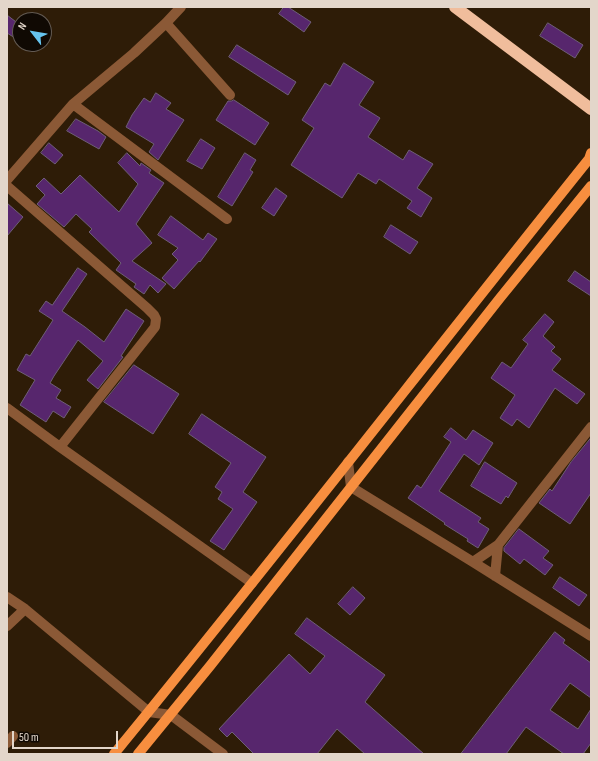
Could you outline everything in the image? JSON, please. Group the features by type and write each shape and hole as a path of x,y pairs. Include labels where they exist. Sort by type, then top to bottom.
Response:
{"highway":[{"path":"455,7 591,109"}],"main road":[{"path":"114,754 252,584 589,159 591,153"},
{"path":"138,754 171,715 500,298 591,186"}],"street":[{"path":"7,180 73,104 134,53 181,7"},
{"path":"166,23 230,94"},
{"path":"73,104 227,219"},
{"path":"7,186 147,308 156,319 155,327 60,447"},
{"path":"7,408 252,584"},
{"path":"473,562 498,545 591,427"},
{"path":"348,462 351,487 591,636"},
{"path":"495,576 498,545"},
{"path":"7,597 25,609 149,712 171,715 223,754"},
{"path":"7,626 25,609"}],"building":[{"path":"284,7 288,7 311,22 304,32 279,14"},
{"path":"7,15 12,19 12,36 7,33"},
{"path":"548,23 583,45 575,58 540,36"},
{"path":"237,45 296,82 288,95 229,57"},
{"path":"344,63 374,82 359,105 380,118 368,137 403,160 409,150 433,164 417,188 432,198 421,217 407,208 412,201 379,179 376,184 358,173 342,198 291,165 314,128 302,120 325,83 330,86"},
{"path":"156,93 171,103 166,109 184,120 158,160 149,152 154,144 126,127 132,115 144,98 150,102"},
{"path":"234,100 269,123 255,145 216,120 228,101"},
{"path":"76,119 106,137 99,149 67,131"},
{"path":"201,139 215,148 202,169 187,161"},
{"path":"49,143 63,155 55,164 41,153"},
{"path":"127,153 140,166 141,163 151,170 149,173 164,183 136,224 152,243 132,261 166,284 158,293 150,285 144,294 134,287 136,284 116,270 121,263 89,232 92,229 76,214 64,227 37,204 45,195 36,186 44,178 61,194 80,175 119,212 138,184 118,163"},
{"path":"245,153 256,160 250,170 253,172 232,206 218,197"},
{"path":"276,188 287,196 274,216 262,208"},
{"path":"7,203 23,217 7,236"},
{"path":"171,216 203,240 208,233 217,239 200,262 199,261 174,289 162,278 178,260 172,254 178,248 158,235"},
{"path":"391,225 418,242 410,254 384,237"},
{"path":"78,268 87,274 62,311 104,342 126,309 144,321 121,356 123,357 98,389 87,380 103,361 78,340 50,383 61,390 56,398 71,407 64,418 53,411 46,422 20,405 35,380 17,370 26,354 30,356 53,320 39,311 46,301 52,305"},
{"path":"575,271 591,282 591,296 568,281"},
{"path":"545,314 554,322 543,336 555,347 551,351 561,359 552,370 585,394 577,404 555,388 529,428 517,419 512,426 500,418 515,395 491,378 502,362 511,368 528,344 523,340"},
{"path":"134,365 179,394 153,434 104,402"},
{"path":"202,414 266,457 243,492 257,502 224,550 210,541 233,509 218,499 222,492 215,487 231,463 189,434"},
{"path":"451,428 466,440 473,430 493,443 479,465 464,454 439,491 481,518 478,522 489,529 478,548 467,541 468,539 408,498 417,485 421,488 451,442 444,437"},
{"path":"591,438 591,493 570,524 539,503 550,489 552,491 571,462"},
{"path":"485,462 517,483 508,498 506,496 501,504 471,486"},
{"path":"519,529 549,551 543,558 553,565 545,575 524,559 520,564 504,551 504,548"},
{"path":"560,577 587,595 579,606 553,588"},
{"path":"353,587 365,598 350,615 338,604"},
{"path":"307,618 385,675 365,702 424,754 365,754 337,729 317,754 254,754 232,732 227,737 219,729 289,654 310,674 325,656 295,634"},
{"path":"555,632 565,640 563,643 591,663 591,698 570,683 550,710 578,729 591,709 591,743 583,754 564,754 526,727 506,754 461,754"}]}
